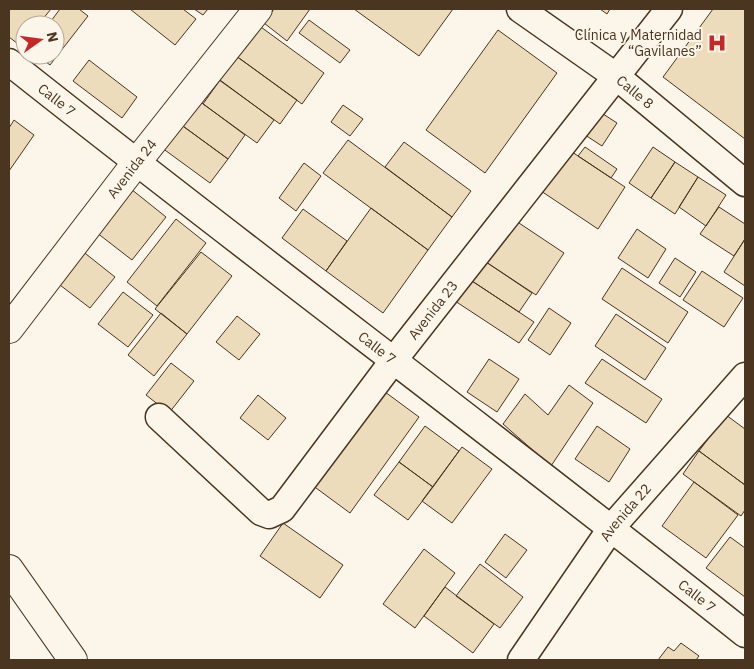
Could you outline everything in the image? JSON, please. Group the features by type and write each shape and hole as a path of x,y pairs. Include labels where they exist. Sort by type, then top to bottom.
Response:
{"main road":[{"name":"Avenida 24","path":"9,329 136,163 258,9"},
{"path":"9,569 73,660"}],"street":[{"name":"Calle 8","path":"520,9 617,77 745,183"},
{"name":"Avenida 23","path":"159,417 261,512 269,515 282,509 393,361 669,9"},
{"name":"Calle 7","path":"9,62 136,163 612,528 745,634"},
{"name":"Avenida 22","path":"521,660 612,528 745,376"}],"building":[{"path":"9,9 51,9 46,15 15,15 15,42 9,37"},
{"path":"60,9 79,9 88,16 65,46 65,15 56,15"},
{"path":"130,9 183,9 196,19 175,45"},
{"path":"194,9 208,9 203,15"},
{"path":"274,9 310,9 287,41 264,23"},
{"path":"354,9 453,9 419,56"},
{"path":"600,9 610,9 607,14"},
{"name":"Clínica y Maternidad “Gavilanes”","path":"713,9 745,9 745,139 663,77"},
{"path":"309,20 350,50 340,63 299,33"},
{"path":"254,22 324,73 302,104 232,53"},
{"path":"498,30 557,73 485,173 426,130"},
{"path":"232,53 297,100 280,124 215,77"},
{"path":"89,60 137,97 122,118 73,81"},
{"path":"220,80 274,120 257,143 203,104"},
{"path":"194,97 245,135 228,159 176,121"},
{"path":"343,105 363,119 350,136 331,122"},
{"path":"597,110 617,123 602,146 582,133"},
{"path":"14,120 34,135 9,171 9,128"},
{"path":"176,121 228,159 210,183 158,145"},
{"path":"348,140 452,217 428,250 323,173"},
{"path":"404,142 471,191 452,217 385,167"},
{"path":"585,147 617,169 611,178 578,156"},
{"path":"653,147 675,162 651,198 629,183"},
{"path":"566,148 625,187 598,229 538,189"},
{"path":"675,162 698,177 675,214 651,198"},
{"path":"304,163 321,176 296,211 279,198"},
{"path":"698,177 726,195 706,226 679,207"},
{"path":"126,185 166,217 132,260 92,229"},
{"path":"719,207 745,224 745,239 734,256 700,234"},
{"path":"371,208 428,250 383,313 326,271"},
{"path":"303,209 347,241 326,271 282,238"},
{"path":"510,217 564,253 536,295 483,260"},
{"path":"176,219 206,243 157,306 127,282"},
{"path":"637,229 666,249 648,278 618,258"},
{"path":"745,239 745,286 724,272"},
{"path":"81,250 115,277 90,308 56,282"},
{"path":"201,252 232,276 187,334 155,309"},
{"path":"675,258 696,272 680,297 659,283"},
{"path":"483,260 532,293 519,312 469,279"},
{"path":"622,268 688,312 668,343 602,299"},
{"path":"702,271 743,298 724,327 683,300"},
{"path":"469,279 534,322 519,343 455,301"},
{"path":"123,292 153,315 128,347 98,324"},
{"path":"549,308 571,323 550,355 528,340"},
{"path":"161,313 187,334 154,376 128,355"},
{"path":"616,314 666,348 645,380 595,346"},
{"path":"237,316 260,334 239,360 216,342"},
{"path":"489,359 519,379 497,412 467,392"},
{"path":"602,359 662,399 646,423 585,383"},
{"path":"171,363 194,381 169,413 146,395"},
{"path":"569,385 593,403 551,466 503,424 525,394 548,415"},
{"path":"381,389 419,417 350,513 312,485"},
{"path":"258,395 286,418 268,440 240,418"},
{"path":"726,415 745,429 745,485 699,451"},
{"path":"425,426 459,451 433,487 399,462"},
{"path":"597,426 630,449 609,482 575,459"},
{"path":"462,447 492,469 452,523 422,501"},
{"path":"699,451 745,485 745,510 741,516 683,474"},
{"path":"399,462 433,487 408,520 374,495"},
{"path":"694,482 738,515 706,558 662,526"},
{"path":"283,523 343,565 320,598 260,556"},
{"path":"505,534 527,550 506,578 485,562"},
{"path":"730,537 745,548 745,597 706,568"},
{"path":"424,549 455,573 415,628 383,604"},
{"path":"480,564 523,597 500,628 456,596"},
{"path":"445,587 494,624 473,653 424,616"},
{"path":"681,643 699,656 696,660 658,660 668,647 674,651"}],"place":[{"name":"Clínica y Maternidad “Gavilanes”","path":"717,43"}]}
